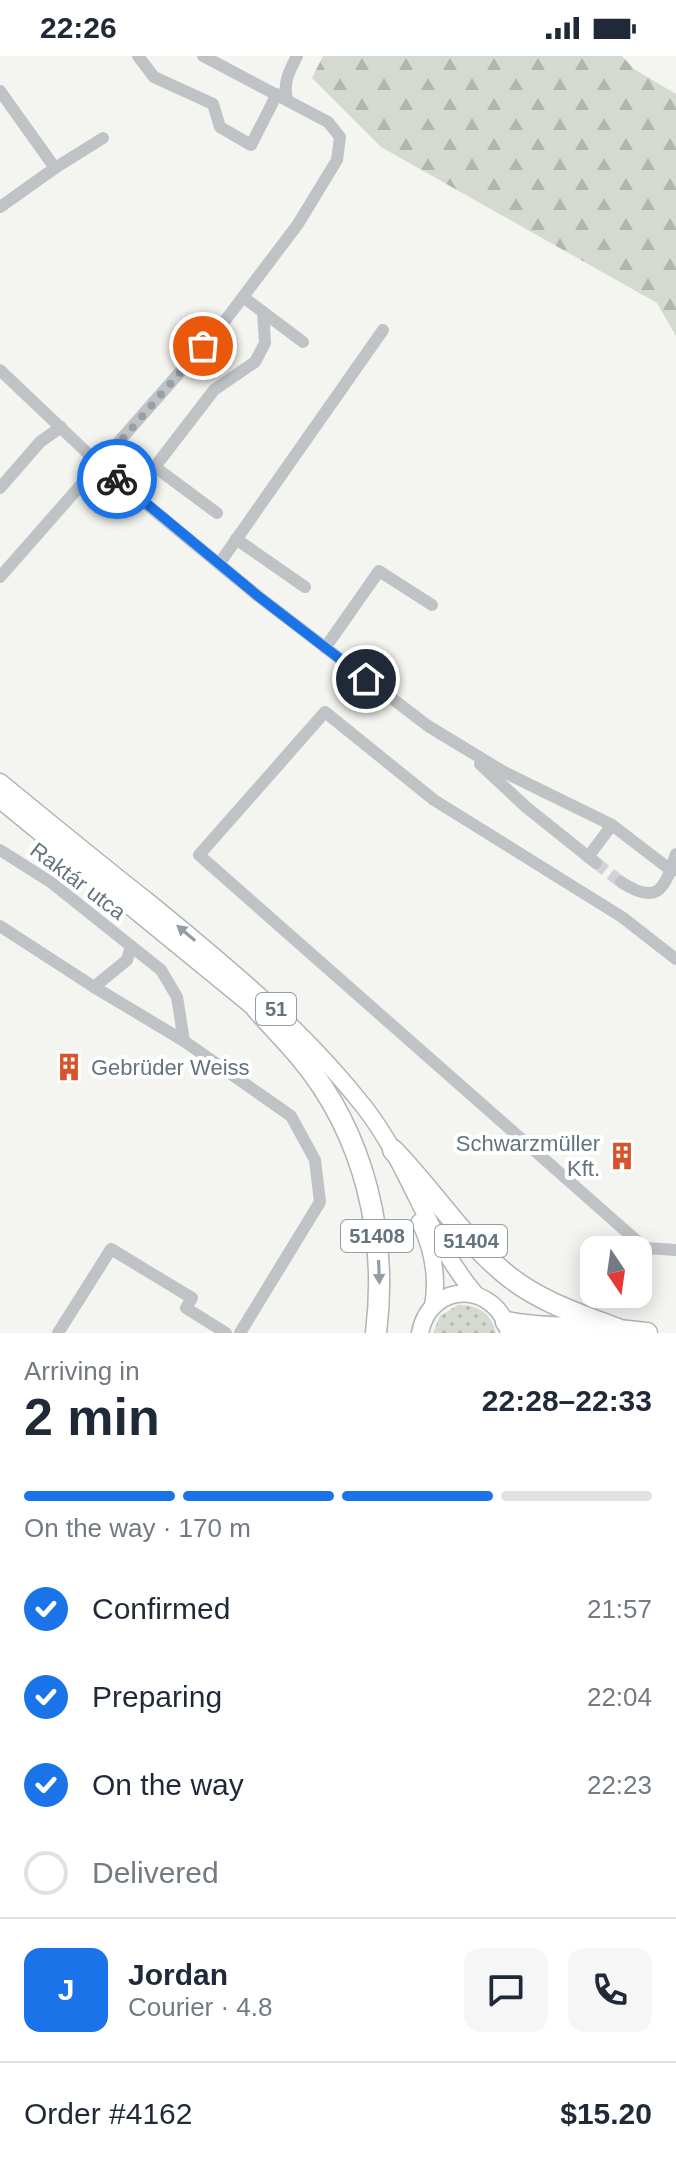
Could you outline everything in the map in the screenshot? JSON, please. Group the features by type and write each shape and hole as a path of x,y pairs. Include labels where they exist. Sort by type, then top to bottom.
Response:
{"highway":[{"name":"51408","path":"256,1008 303,1060 337,1112 351,1142 376,1224 380,1295 376,1333"},
{"name":"51404","path":"393,1150 472,1243 504,1273 541,1298 618,1329"},
{"path":"507,1327 618,1329 647,1333"}],"main road":[{"name":"51","path":"0,782 263,997 341,1078 393,1150 447,1258 476,1295 494,1304 507,1327"},
{"name":"51","path":"0,800 256,1008 313,1060 357,1113 384,1152 425,1231 434,1264 436,1288 433,1306 426,1315 420,1333"},
{"path":"433,1306 453,1295 476,1295"}],"street":[{"path":"138,56 154,77 213,104 220,127 251,145 282,96 286,78 297,56"},
{"path":"0,577 243,297 298,224 337,160 340,137 328,122 203,56"},
{"path":"0,91 55,168"},
{"path":"0,207 103,138"},
{"path":"243,297 303,342"},
{"path":"134,494 214,390 255,362 265,343 263,312"},
{"path":"219,564 383,330"},
{"path":"0,371 134,494 325,648 428,726 521,781 612,825 672,871"},
{"path":"0,488 40,442 61,427"},
{"path":"155,467 217,513"},
{"path":"236,539 305,587"},
{"path":"325,648 379,571 432,605"},
{"path":"676,959 622,917 434,800 325,712 199,855 645,1248 676,1250"},
{"path":"466,750 526,807 592,860 612,825"},
{"name":"Raktár utca","path":"1,851 52,883 161,970 177,997 184,1041"},
{"path":"621,882 637,892 655,892 664,887 676,854"},
{"path":"0,926 184,1041 291,1116 315,1160 320,1202 240,1333"},
{"path":"94,987 127,960 131,946"},
{"path":"58,1333 111,1249 192,1298 186,1308 226,1333"}],"green space":[{"path":"323,56 622,56 634,69 676,94 676,336 657,303 381,147 312,78"},
{"path":"458,1305 483,1312 491,1320 496,1333 433,1333 440,1316"}],"tunnel":[{"path":"596,863 621,882"}],"way so far":[{"path":"117,479 100,465 203,346"}],"place":[{"name":"Gebrüder Weiss","path":"69,1067"},
{"name":"Schwarzmüller Kft.","path":"622,1156"}],"route":[{"path":"117,479 258,596 366,679"}]}
